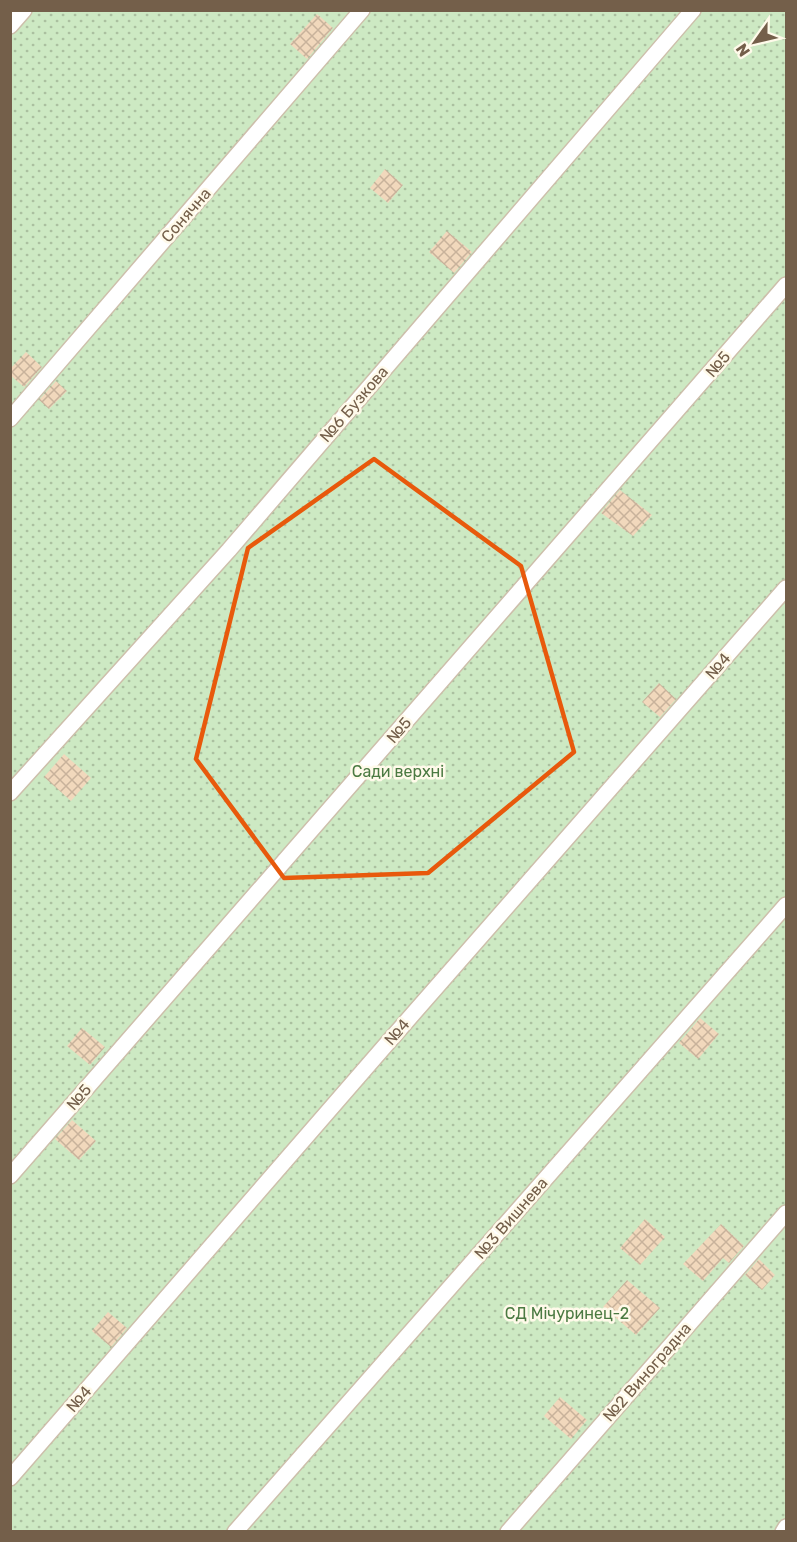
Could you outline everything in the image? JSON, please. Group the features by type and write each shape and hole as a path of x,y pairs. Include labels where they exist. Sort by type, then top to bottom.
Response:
{"lane":[{"path":"10,26 24,10"},
{"name":"Сонячна","path":"10,419 362,10"},
{"name":"№6 Бузкова","path":"10,793 229,550 693,10"},
{"name":"№5","path":"10,1176 786,285"},
{"name":"№4","path":"10,1478 786,588"},
{"name":"№3 Вишнева","path":"235,1532 786,905"},
{"name":"№2 Виноградна","path":"508,1532 786,1213"},
{"path":"783,1532 786,1527"}],"highlighted area":[{"path":"374,459 521,566 574,752 428,873 284,878 196,759 248,548"}],"green space":[{"name":"Сади верхні","path":"10,11 786,11 786,1531 11,1531"}],"building":[{"path":"317,14 333,28 307,59 290,44"},
{"path":"385,169 403,185 388,203 370,188"},
{"path":"447,231 472,252 454,273 429,252"},
{"path":"26,352 42,367 24,387 10,375 10,369"},
{"path":"56,381 67,391 49,409 39,400"},
{"path":"620,490 652,515 633,536 601,513"},
{"path":"659,683 676,699 660,717 642,702"},
{"path":"64,754 91,778 71,801 44,777"},
{"path":"700,1018 719,1034 698,1059 679,1043"},
{"path":"82,1028 105,1047 90,1065 67,1046"},
{"path":"72,1120 96,1141 79,1160 55,1139"},
{"path":"645,1219 665,1237 640,1265 620,1248"},
{"path":"721,1224 744,1246 729,1263 723,1258 703,1281 683,1264"},
{"path":"759,1259 775,1275 762,1290 745,1275"},
{"path":"627,1280 660,1308 636,1335 603,1307"},
{"path":"108,1312 127,1328 111,1347 92,1331"},
{"path":"560,1397 587,1420 571,1439 544,1416"}],"park label":[{"name":"СД Мічуринец-2","path":"567,1313"}]}
